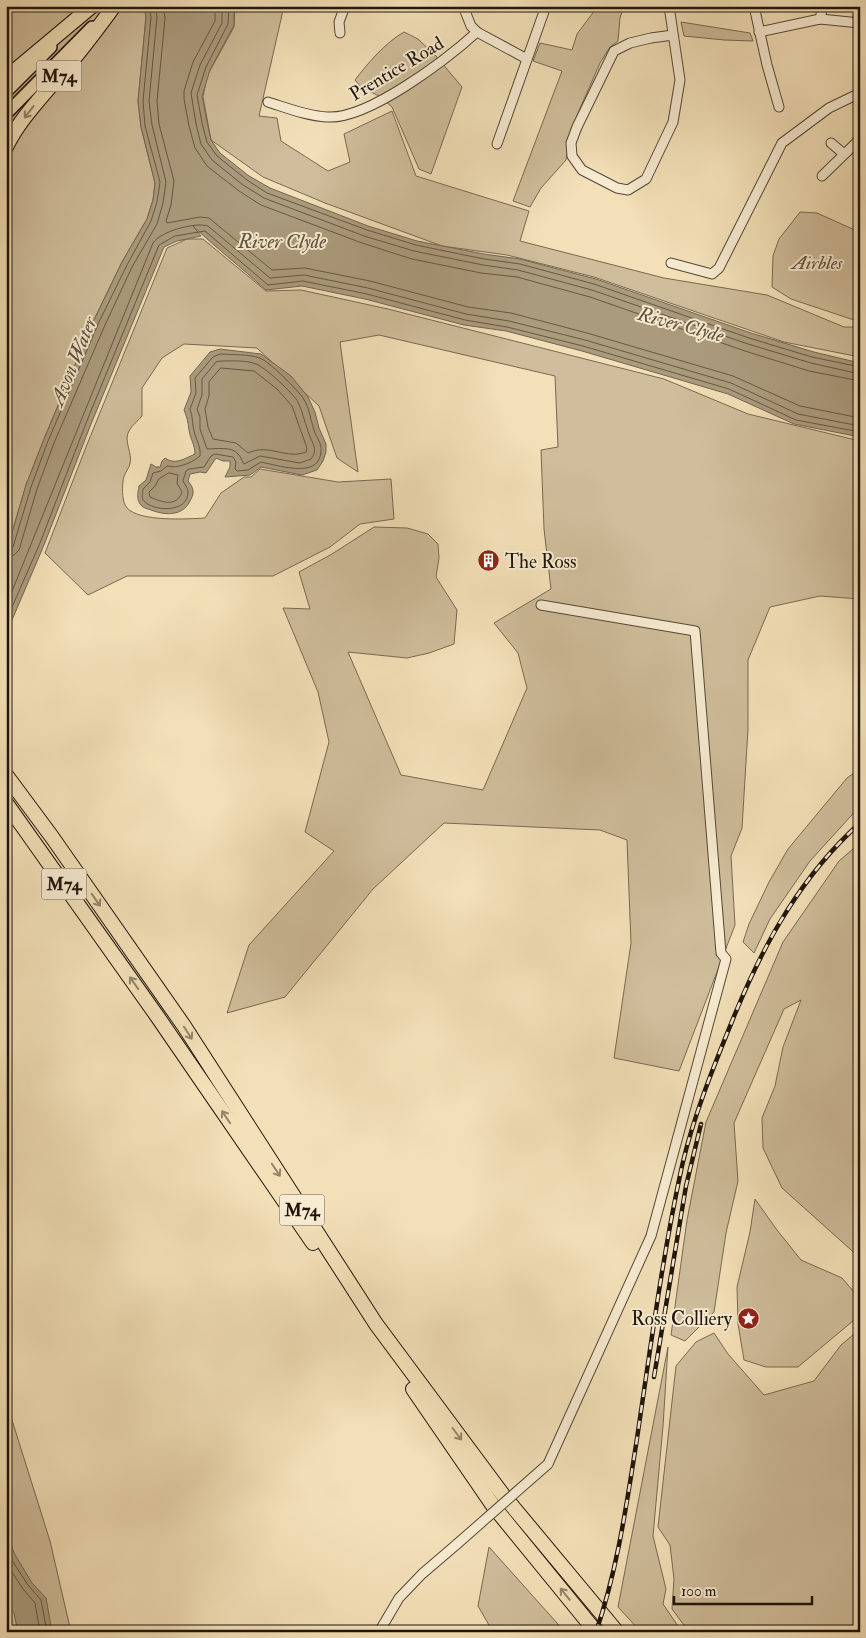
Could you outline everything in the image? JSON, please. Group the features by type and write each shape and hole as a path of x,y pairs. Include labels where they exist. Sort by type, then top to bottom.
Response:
{"highway":[{"name":"M74","path":"6,78 93,6"},
{"name":"M74","path":"6,147 12,134 27,114 114,6"},
{"name":"M74","path":"6,763 52,837"},
{"name":"M74","path":"6,775 52,837 184,1026 376,1324 503,1495 616,1632"},
{"name":"M74","path":"6,803 82,909 494,1507 596,1632"},
{"name":"M74","path":"6,813 82,909"}],"main road":[{"path":"6,92 93,6"},
{"path":"6,114 114,6"}],"street":[{"path":"340,33 340,22 345,6"},
{"path":"463,6 471,26 477,32 527,59"},
{"path":"497,144 546,6"},
{"path":"669,6 680,80 673,122 646,179 628,190 617,188 582,170 572,156 571,143 614,51 630,43 673,35"},
{"path":"754,6 779,107"},
{"path":"820,18 823,6"},
{"path":"759,32 820,18 860,23"},
{"name":"Prentice Road","path":"268,102 301,113 327,117 342,116 362,110 423,74 455,52 477,32"},
{"path":"671,263 712,274 720,268 782,143 829,108 860,93"},
{"path":"822,176 860,139"},
{"path":"831,143 844,154"},
{"path":"379,1632 399,1598 422,1574 548,1464 651,1236 726,959 721,953 695,631 542,605"}],"green space":[{"path":"6,6 144,6 146,17 138,101 141,127 155,183 153,200 147,219 122,262 94,320 44,439 26,485 6,553"},
{"path":"235,6 284,6 259,116 277,118 281,141 328,171 350,162 344,134 392,111 416,176 529,211 520,241 664,278 767,295 844,327 860,327 860,357 784,342 594,277 507,255 442,246 325,203 263,177 211,140 203,97 207,76 234,27"},
{"path":"598,6 624,6 620,18 618,41 610,47 600,63 571,129 566,160 541,188 530,207 513,201 562,71 533,61 540,43 572,50 577,34"},
{"path":"681,22 750,33 753,41 684,36"},
{"path":"404,32 418,39 436,56 462,87 431,174 419,169 392,107 379,96 361,87 355,80 371,60"},
{"name":"Airbles","path":"800,212 817,213 857,231 860,227 860,322 791,299 772,287 773,256 779,239"},
{"path":"187,239 203,239 266,291 301,290 388,309 664,379 748,414 860,441 860,599 820,596 770,607 748,660 748,729 742,828 731,856 735,925 679,1071 614,1058 631,943 627,840 600,830 444,823 373,889 285,997 227,1013 249,945 334,851 305,832 329,742 318,692 283,608 310,609 299,572 332,554 374,527 407,528 428,534 438,544 439,558 436,577 457,610 454,644 407,658 348,652 401,775 483,790 527,688 518,653 494,623 551,589 544,529 541,450 558,447 555,376 379,335 340,342 358,472 337,458 319,406 257,348 184,344 162,358 142,388 142,416 127,435 131,460 122,488 123,499 127,508 142,516 153,518 205,518 221,493 244,477 251,477 260,469 338,482 391,479 394,519 360,524 330,547 273,576 127,576 88,595 45,553 167,248"},
{"path":"860,769 860,806 810,861 770,919 754,953 743,942 749,924 769,882 788,849 847,778"},
{"path":"860,843 860,1258 782,1188 763,1148 762,1118 775,1086 783,1047 801,1000 784,1009 734,1123 738,1181 726,1233 714,1312 685,1341 671,1335 687,1220 706,1122 783,942 839,861"},
{"path":"755,1199 801,1260 842,1278 860,1299 860,1315 798,1367 766,1367 744,1360 738,1324 737,1287 750,1232"},
{"path":"860,1329 860,1632 689,1632 672,1609 674,1579 670,1545 658,1527 676,1366 696,1342 714,1333 728,1354 764,1395 814,1381 841,1345"},
{"path":"668,1347 653,1536 666,1589 663,1604 682,1632 641,1632 618,1607"},
{"path":"6,1401 50,1541 71,1632 6,1632"},
{"path":"489,1547 565,1632 493,1632 478,1606"}],"water":[{"name":"River Clyde","path":"144,6 234,6 234,25 210,70 202,96 211,140 220,153 249,176 270,188 368,226 417,241 520,259 596,279 751,333 814,352 860,363 860,437 794,424 728,394 582,351 506,331 464,325 365,299 302,286 266,290 193,226 201,236 177,241 164,247 91,424 44,545 6,634 6,553 26,485 94,320 122,262 147,219 153,200 155,183 141,127 138,101 146,17"},
{"path":"220,349 261,354 291,376 308,397 315,412 326,444 323,461 317,470 302,475 261,467 250,475 225,477 230,467 230,461 216,458 206,473 190,474 188,481 192,487 193,494 184,509 169,514 144,508 138,501 138,491 139,486 146,480 151,464 160,467 165,458 176,461 195,454 184,410 191,392 190,376 210,352"},
{"path":"6,1530 14,1553 32,1583 46,1598 52,1632 18,1632 14,1613 6,1601"}],"railway":[{"path":"596,1632 610,1586 620,1539 668,1235 682,1166 699,1108 746,988 772,936 787,911 820,865 860,823"},
{"path":"654,1377 686,1186 701,1124"}],"place":[{"name":"The Ross","path":"489,561"},
{"name":"Ross Colliery","path":"748,1318"}],"water label":[{"name":"Avon Water","path":"73,361"}]}
